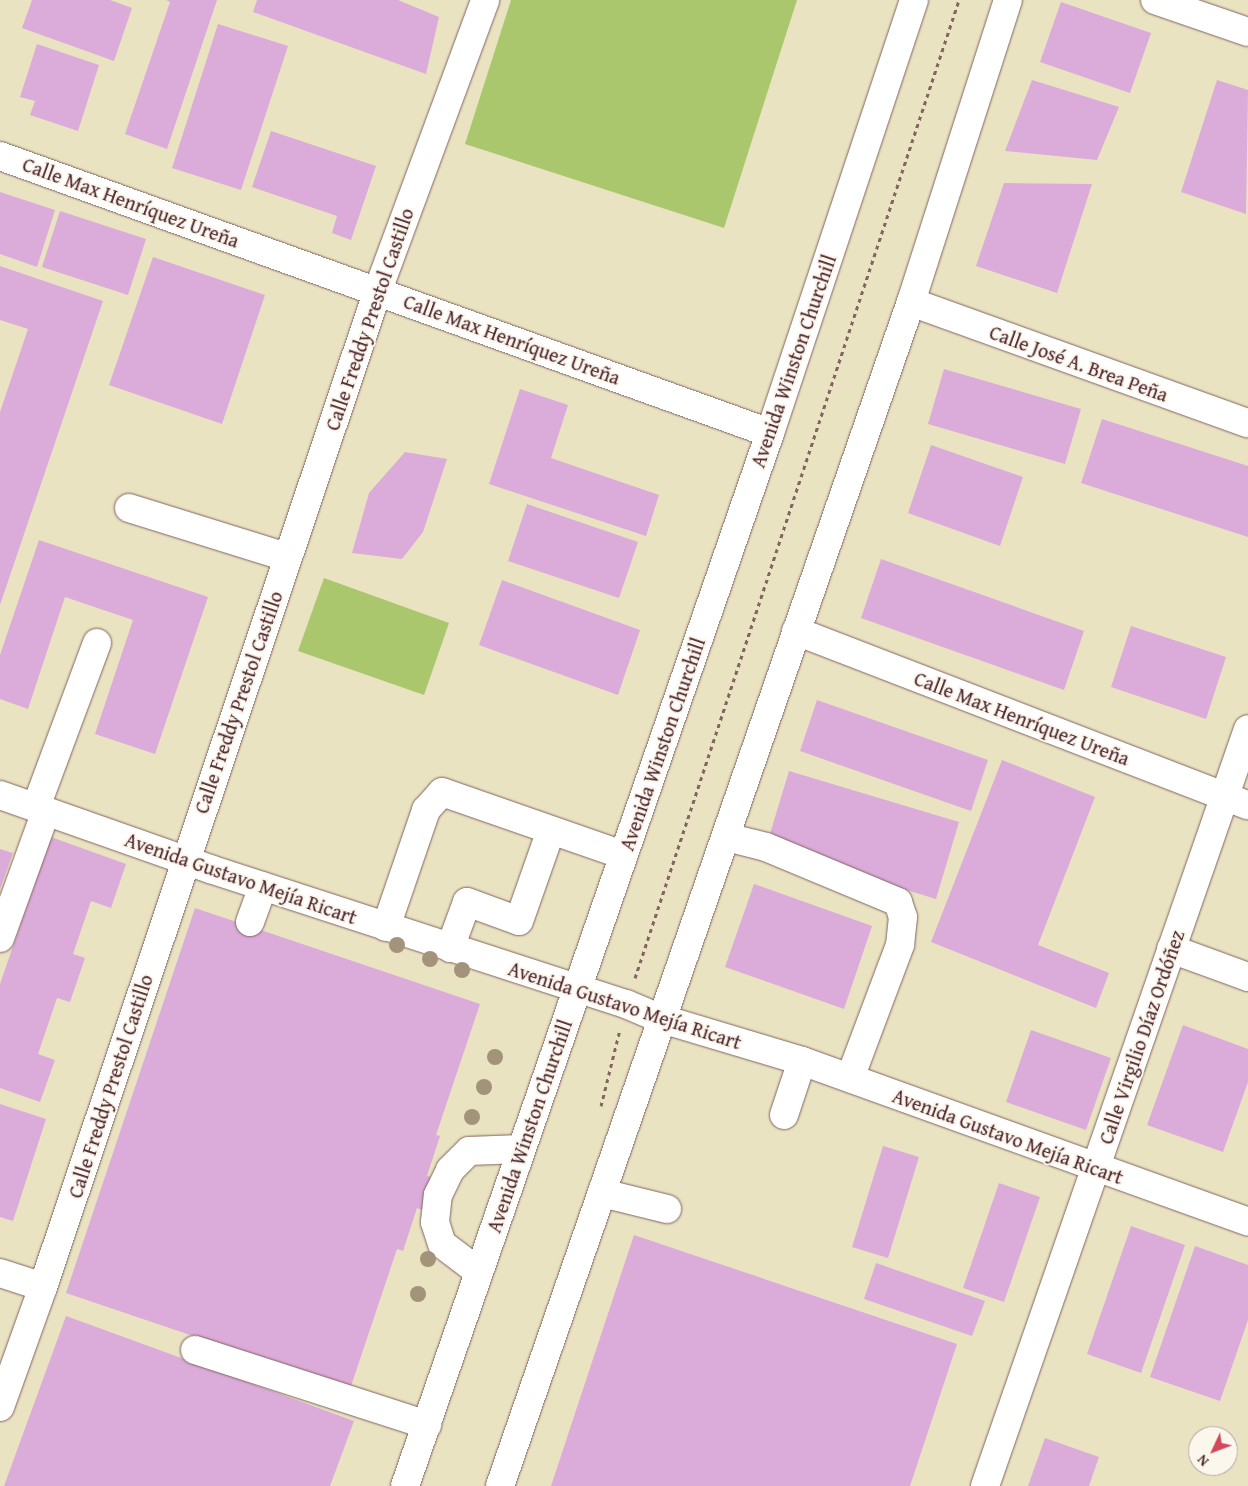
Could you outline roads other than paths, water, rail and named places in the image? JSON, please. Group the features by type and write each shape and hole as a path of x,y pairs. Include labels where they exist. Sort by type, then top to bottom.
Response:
{"street":[{"name":"Calle Freddy Prestol Castillo","path":"0,1407 43,1287 286,557 378,290 485,0"},
{"name":"Avenida Winston Churchill","path":"406,1486 576,989 770,433 914,0"},
{"path":"500,1486 911,302 1008,0"},
{"path":"1155,0 1248,32"},
{"name":"Calle Max Henríquez Ureña","path":"0,156 378,290 770,433"},
{"name":"Calle José A. Brea Peña","path":"911,302 1248,423"},
{"path":"129,508 286,557"},
{"name":"Calle Max Henríquez Ureña","path":"796,631 1236,801"},
{"path":"0,938 97,643"},
{"name":"Calle Virgilio Díaz Ordóñez","path":"984,1486 1172,949 1236,801 1248,729"},
{"path":"386,927 426,810 442,792 623,855"},
{"name":"Avenida Gustavo Mejía Ricart","path":"0,795 185,860 626,1004 662,1019 802,1061 1095,1169 1248,1222"},
{"path":"450,948 467,902 520,921 551,830"},
{"path":"726,837 766,847 898,902 903,917 900,945 850,1078"},
{"path":"250,922 264,886"},
{"path":"1172,949 1248,977"},
{"path":"784,1115 802,1061"},
{"path":"480,1272 442,1244 434,1222 438,1195 450,1170 468,1152 521,1149"},
{"path":"602,1194 667,1209"},
{"path":"0,1273 43,1287"},
{"path":"195,1350 427,1425"}]}
